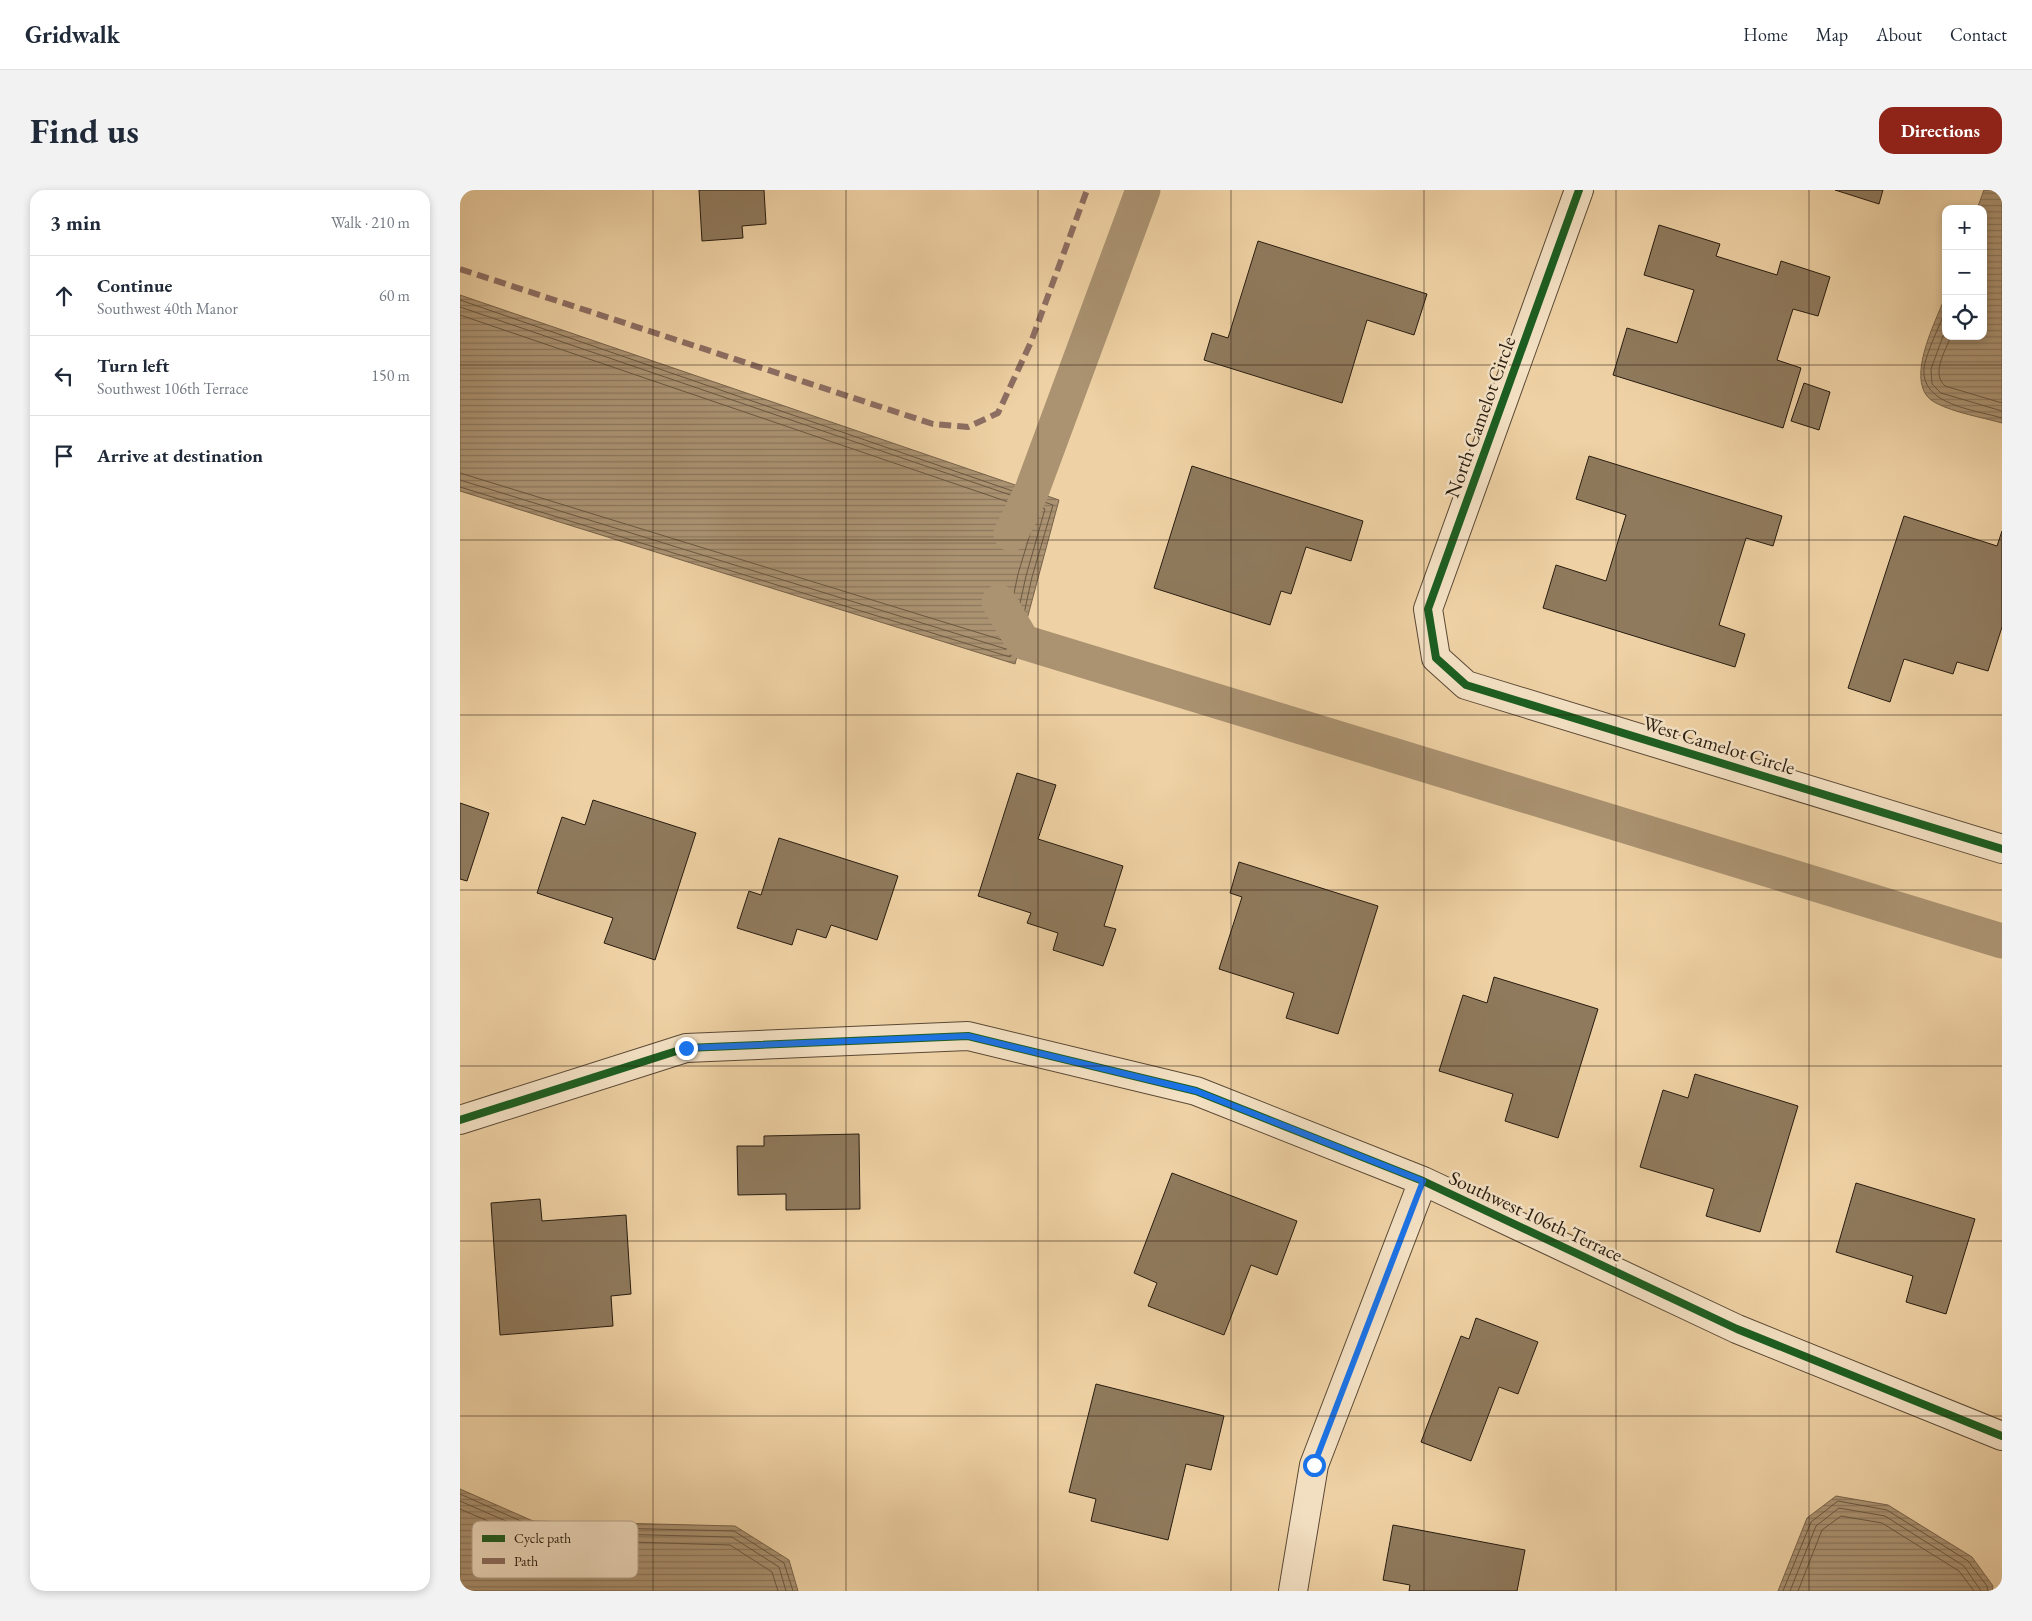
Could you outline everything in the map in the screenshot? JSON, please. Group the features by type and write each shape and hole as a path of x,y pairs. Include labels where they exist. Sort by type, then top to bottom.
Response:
{"street":[{"name":"North Camelot Circle","path":"1436,658 1428,609 1579,190"},
{"name":"West Camelot Circle","path":"1436,658 1466,685 2002,848"},
{"name":"Southwest 106th Terrace","path":"460,1120 686,1048 968,1036 1196,1091 1423,1181 1737,1329 2002,1436"},
{"path":"1293,1591 1314,1465 1423,1181"}],"water":[{"path":"1984,190 2002,190 2002,423 1960,412 1936,403 1926,395 1921,383 1924,352 1942,305 1942,340 1987,340 1987,205 1978,205"},
{"path":"460,295 1059,500 1015,664 460,491"},
{"path":"460,1489 533,1521 472,1521 472,1578 638,1578 638,1524 735,1526 789,1560 798,1591 460,1591"},
{"path":"1836,1496 1888,1505 1972,1557 1993,1586 1992,1591 1778,1591 1807,1518"}],"building":[{"path":"699,190 764,190 766,224 742,226 743,238 702,241"},
{"path":"1835,190 1883,190 1879,204"},
{"path":"1659,225 1720,244 1716,256 1777,275 1781,261 1830,277 1818,316 1793,309 1777,360 1801,368 1783,428 1613,375 1627,328 1677,343 1694,290 1644,275"},
{"path":"1258,241 1427,294 1414,335 1367,320 1342,403 1204,360 1212,333 1228,338"},
{"path":"1804,383 1830,392 1819,430 1791,421"},
{"path":"1589,456 1782,516 1773,546 1746,538 1719,625 1745,634 1735,667 1543,608 1556,565 1606,581 1626,515 1576,499"},
{"path":"1192,466 1363,521 1351,561 1306,547 1291,594 1281,591 1270,625 1154,588"},
{"path":"1904,516 1997,546 2002,531 2002,627 1988,671 1957,662 1953,674 1904,659 1890,702 1848,688"},
{"path":"1017,773 1056,785 1038,839 1123,866 1104,926 1116,929 1103,966 1053,950 1058,933 1027,923 1031,913 978,896"},
{"path":"593,800 696,833 655,960 604,943 613,918 537,893 562,817 585,825"},
{"path":"460,803 489,813 467,881 460,879"},
{"path":"779,838 898,876 877,940 831,925 826,938 797,929 792,945 737,928 749,891 761,895"},
{"path":"1239,862 1378,906 1338,1034 1286,1018 1294,993 1219,969 1242,897 1230,893"},
{"path":"1494,977 1598,1009 1558,1138 1505,1121 1513,1094 1439,1071 1463,995 1487,1003"},
{"path":"1695,1074 1798,1106 1760,1232 1706,1216 1714,1189 1640,1167 1663,1090 1688,1098"},
{"path":"859,1134 860,1209 786,1210 786,1194 738,1195 737,1146 764,1146 764,1136"},
{"path":"1172,1173 1297,1221 1277,1275 1251,1265 1224,1335 1148,1306 1157,1283 1134,1273"},
{"path":"1856,1183 1975,1219 1946,1314 1906,1302 1913,1276 1836,1252"},
{"path":"540,1199 542,1221 626,1215 631,1294 611,1296 613,1326 500,1335 491,1203"},
{"path":"1476,1318 1538,1342 1518,1394 1499,1387 1471,1461 1421,1442 1461,1336 1469,1339"},
{"path":"1096,1384 1224,1416 1211,1470 1186,1464 1168,1540 1091,1521 1096,1499 1069,1492"},
{"path":"1393,1525 1525,1550 1517,1591 1409,1591 1410,1585 1383,1580"}],"waterway":[{"path":"1011,534 1032,490 1143,190"},
{"path":"999,602 1023,642 2002,941"}],"marked path":[{"path":"460,269 933,424 968,427 998,413 1031,342 1087,190"}],"cycle path":[{"path":"1579,190 1428,609 1436,658 1466,685 2002,849"},
{"path":"460,1120 686,1048 968,1036 1196,1091 1423,1181 1737,1329 2002,1436"}],"route":[{"path":"686,1048 968,1036 1196,1091 1423,1181 1314,1465"}]}
